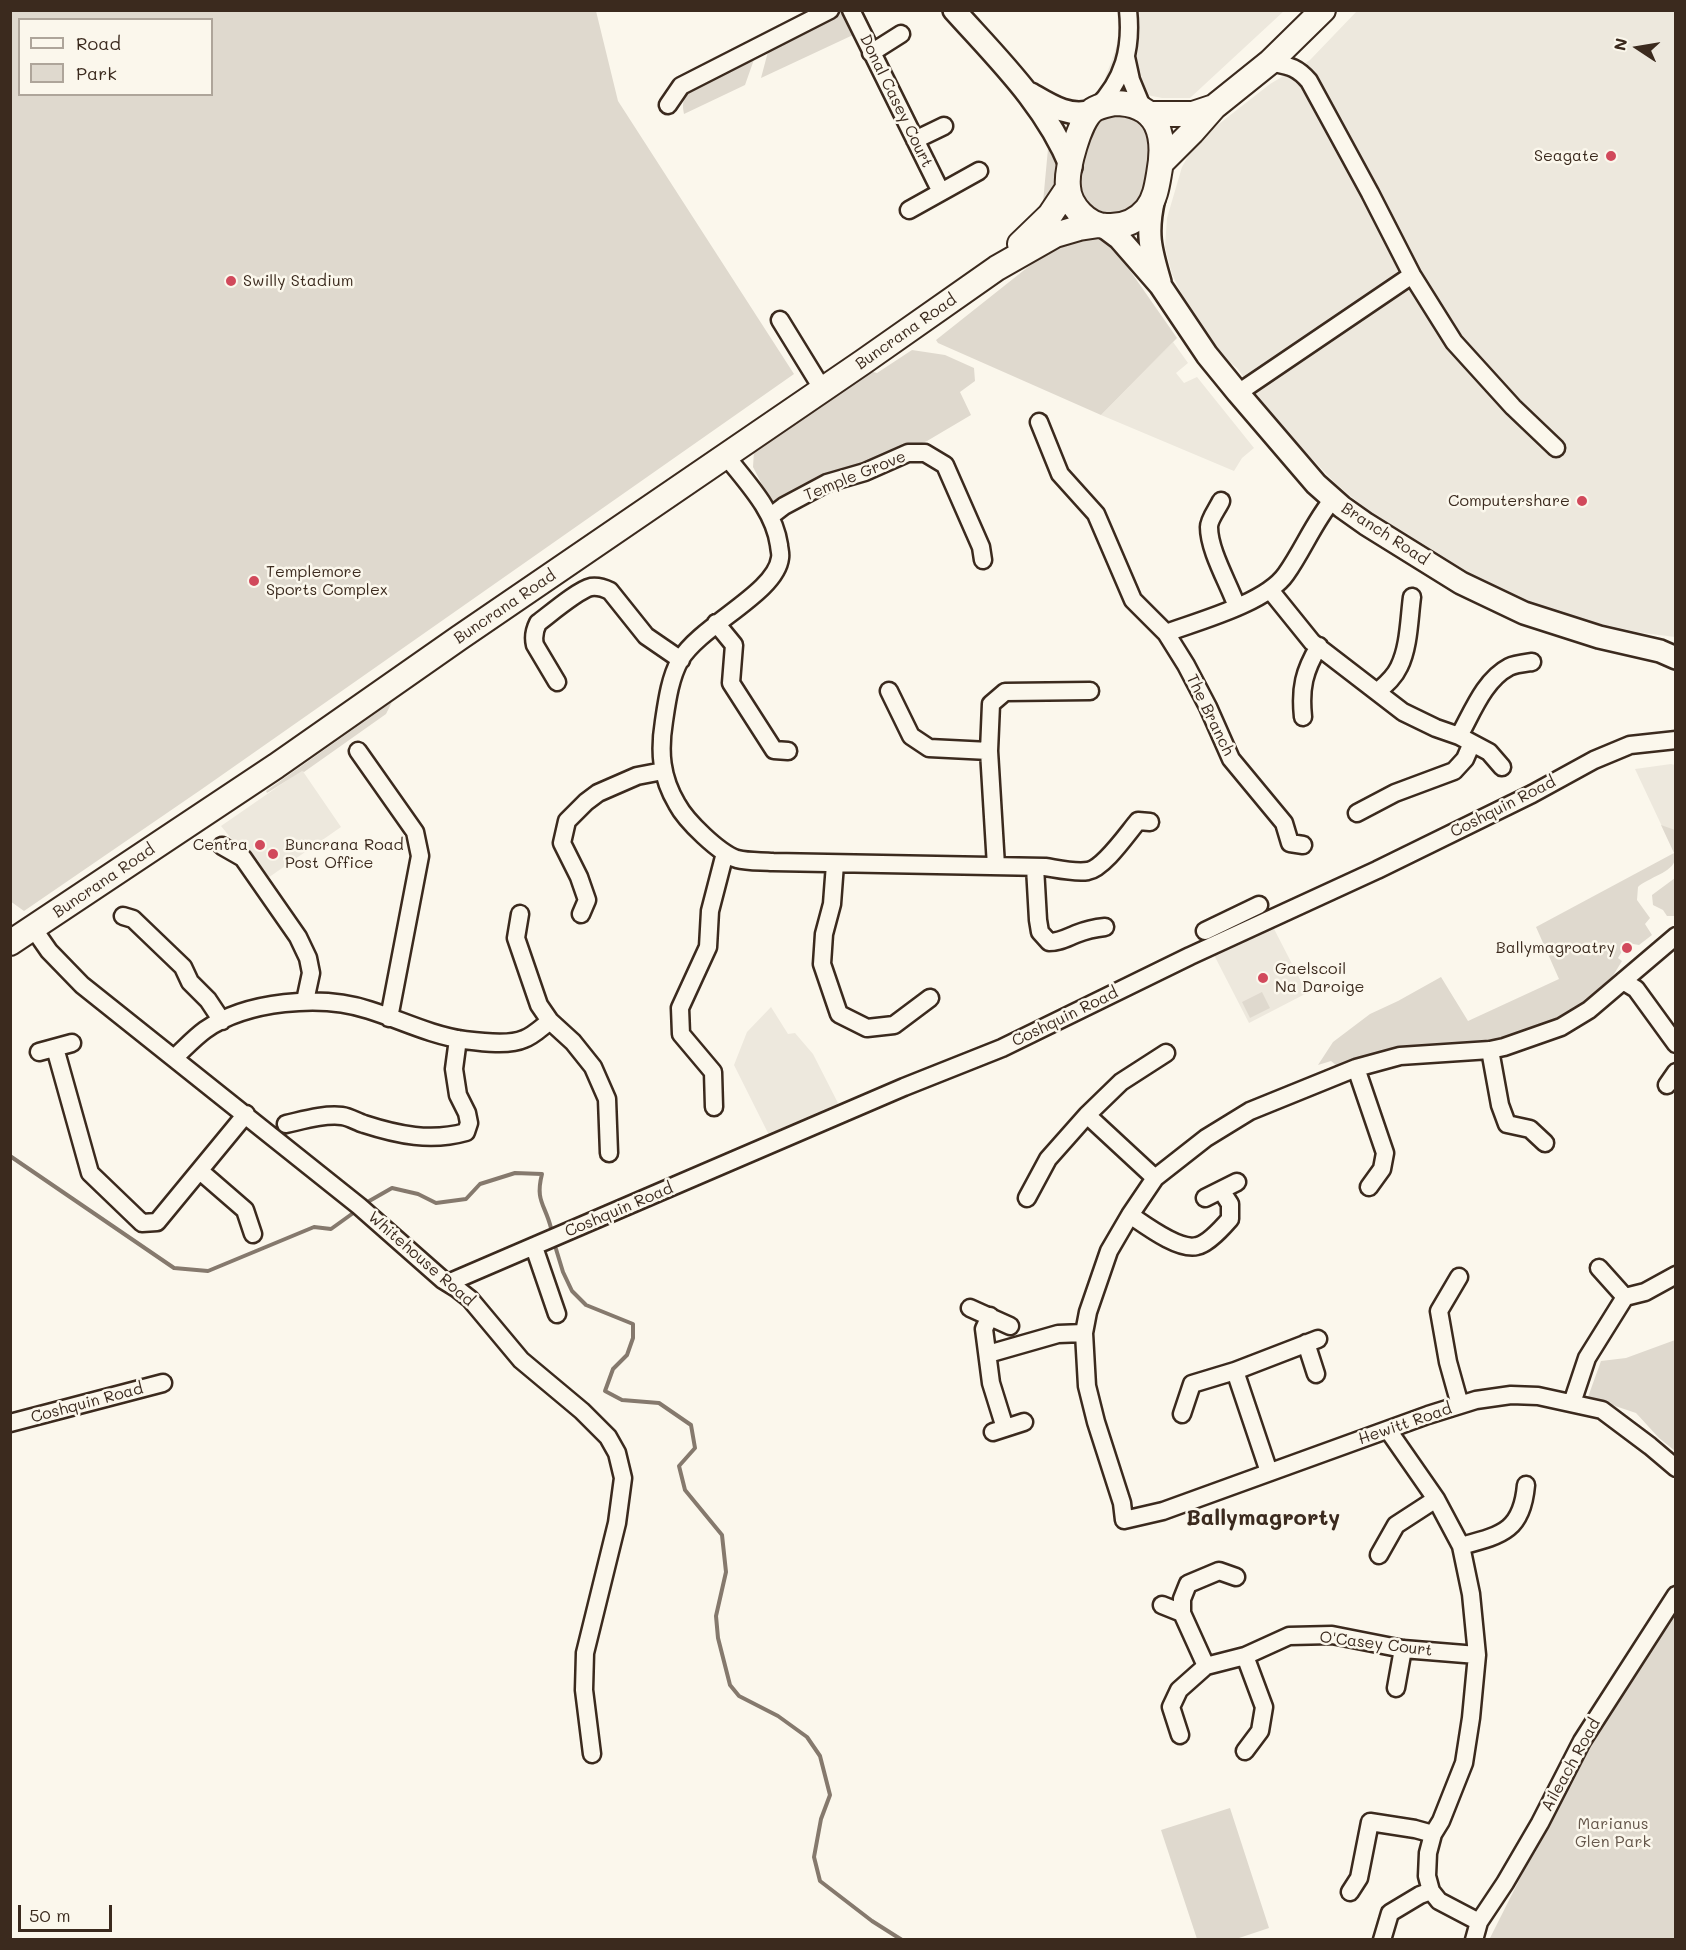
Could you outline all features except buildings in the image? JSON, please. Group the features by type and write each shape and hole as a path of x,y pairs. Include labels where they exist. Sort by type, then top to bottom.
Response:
{"highway":[{"path":"1162,162 1214,107 1270,62 1323,10"},
{"path":"1146,112 1157,124 1162,138 1162,162 1154,195 1148,208 1138,218 1126,224 1101,226 1082,216 1075,207 1069,178 1077,136 1085,118 1094,110 1105,105 1124,103 1146,112 1193,114 1214,107"},
{"name":"Buncrana Road","path":"997,268 1050,215 1069,178"},
{"name":"Buncrana Road","path":"18,935 268,772 459,638 824,390 997,268 1055,235 1079,228 1101,226"}],"main road":[{"path":"954,10 1028,92 1058,138 1069,178"},
{"path":"1028,92 1065,111 1080,114 1094,110"},
{"name":"Branch Road","path":"1154,195 1148,228 1160,285"},
{"name":"Branch Road","path":"1101,226 1119,238 1160,285 1207,355 1311,478 1333,499 1366,524 1461,583 1524,613 1599,637 1670,653"}],"street":[{"path":"668,105 681,86 830,10"},
{"name":"Donal Casey Court","path":"851,10 941,192"},
{"path":"1094,110 1109,93 1126,57 1130,31 1128,10"},
{"path":"872,52 902,34"},
{"path":"1126,57 1131,80 1146,112"},
{"path":"1270,62 1300,70 1309,81 1412,275 1454,342 1513,407 1556,448"},
{"path":"915,140 944,126"},
{"path":"909,210 979,171"},
{"path":"1238,393 1412,275"},
{"path":"780,320 824,390"},
{"name":"The Branch","path":"1039,422 1060,474 1096,514 1133,600 1166,633 1186,665 1231,759 1284,823 1290,843 1303,845"},
{"name":"Temple Grove","path":"771,516 784,506 827,483 865,472 908,453 925,453 945,465 981,547 983,560"},
{"path":"726,456 771,516 778,537 780,558 768,583 692,644 681,660 672,679 662,734 663,771 671,794 690,823 724,853 737,859 773,862 1035,867 1090,871 1103,862 1138,821 1150,822"},
{"path":"1166,633 1237,607 1270,590 1285,576 1319,517 1333,499"},
{"path":"1221,501 1209,525 1216,559 1237,607"},
{"path":"557,682 535,645 535,628 538,623 584,591 594,587 602,587 610,591 646,636 681,660"},
{"path":"1270,590 1312,642 1377,692 1404,712 1489,752 1502,767"},
{"path":"1377,692 1399,667 1406,643 1412,597"},
{"path":"716,623 734,645 731,683 774,750 788,751"},
{"path":"1303,717 1300,694 1308,664 1318,646"},
{"path":"1357,813 1395,793 1454,771 1465,759 1466,740 1485,690 1510,666 1532,662"},
{"path":"889,691 911,736 929,748 989,751"},
{"path":"996,866 989,751 991,704 1005,692 1090,691"},
{"name":"Coshquin Road","path":"448,1284 904,1087 1002,1048 1241,923 1377,870 1532,794 1594,760 1630,745 1676,740"},
{"path":"358,751 416,832 420,856 389,1018"},
{"path":"581,914 587,900 579,877 562,843 567,821 598,793 637,776 663,771"},
{"path":"222,846 243,858 298,937 308,958 311,973 305,1000"},
{"path":"714,1107 713,1072 681,1034 680,1008 708,947 710,911 724,853"},
{"path":"835,864 832,904 824,934 822,964 840,1014 867,1028 894,1026 930,998"},
{"path":"1035,867 1040,932 1049,942 1062,942 1074,934 1105,927"},
{"path":"1205,931 1241,923 1259,905"},
{"path":"520,914 516,938 539,1005 550,1021 573,1042 593,1067 608,1099 609,1153"},
{"path":"123,916 133,918 183,967 190,982 208,1000 222,1021"},
{"name":"Whitehouse Road","path":"18,935 49,951 82,985 246,1114 359,1206 448,1284 470,1299 521,1360 582,1411 608,1437 617,1453 623,1478 617,1523 585,1653 584,1690 592,1754"},
{"path":"988,1354 1058,1334 1084,1334 1088,1312 1109,1251 1155,1178 1206,1138 1250,1111 1356,1068 1400,1056 1490,1050 1561,1027 1589,1010 1676,936"},
{"path":"1623,981 1636,989 1676,1044"},
{"path":"174,1058 206,1030 238,1013 273,1004 305,1000 353,1006 441,1036 488,1042 523,1040 550,1021"},
{"path":"286,1124 320,1117 344,1116 364,1124 428,1138 447,1137 466,1132 469,1123 458,1095 454,1069 458,1039"},
{"path":"72,1043 47,1050 90,1173 142,1223 157,1222 246,1114"},
{"path":"1490,1050 1500,1105 1507,1124 1530,1129 1545,1143"},
{"path":"1027,1198 1048,1159 1087,1115 1121,1082 1166,1053"},
{"path":"1356,1068 1385,1153 1382,1169 1369,1187"},
{"path":"1087,1115 1155,1178"},
{"path":"200,1171 245,1210 253,1234"},
{"path":"1205,1198 1238,1182"},
{"path":"1130,1215 1177,1245 1197,1246 1217,1233 1230,1219 1230,1204 1221,1190"},
{"path":"534,1247 557,1314"},
{"path":"1599,1268 1625,1297"},
{"path":"1572,1403 1587,1358 1625,1297 1646,1292 1676,1275"},
{"path":"1459,1277 1439,1311 1448,1362 1460,1405"},
{"path":"970,1308 1010,1326"},
{"path":"990,1316 984,1329 999,1430 1024,1422"},
{"name":"Hewitt Road","path":"1084,1334 1087,1386 1125,1520 1163,1511 1460,1405 1476,1400 1511,1395 1538,1396 1602,1410 1676,1468"},
{"path":"1182,1414 1192,1384 1235,1371 1312,1341 1316,1374"},
{"path":"1235,1371 1269,1472"},
{"name":"Coshquin Road","path":"10,1423 163,1383"},
{"path":"1388,1430 1436,1500 1461,1545 1472,1603 1477,1655 1464,1763 1441,1821 1433,1834 1426,1876 1431,1891 1439,1901 1479,1922"},
{"path":"1461,1545 1491,1538 1515,1524 1524,1503 1526,1485"},
{"path":"1379,1555 1396,1525 1436,1500"},
{"path":"1180,1735 1171,1707 1179,1690 1206,1666 1182,1613 1182,1599 1188,1584 1219,1571 1236,1577"},
{"name":"Aileach Road","path":"1474,1940 1479,1922 1540,1823 1582,1741 1676,1595"},
{"path":"1162,1605 1182,1613"},
{"name":"O'Casey Court","path":"1206,1666 1245,1656 1289,1636 1332,1635 1403,1649 1477,1655"},
{"path":"1396,1688 1403,1649"},
{"path":"1245,1656 1264,1707 1260,1731 1245,1750"},
{"path":"1350,1892 1359,1878 1370,1822 1433,1834"},
{"path":"1382,1940 1390,1913 1431,1891"}],"shaded area":[{"path":"1117,11 1284,11 1190,98 1162,98 1102,86 1119,37"},
{"path":"1357,11 1675,11 1675,637 1636,632 1584,620 1582,624 1524,604 1452,570 1365,508 1336,484 1278,423 1237,368 1222,356 1185,301 1172,274 1165,247 1167,218 1182,167 1196,142 1270,84 1310,60"},
{"path":"1173,342 1188,363 1176,373 1184,383 1197,377 1254,448 1242,458 1234,471 1101,415"},
{"path":"1675,765 1675,854 1635,769"},
{"path":"302,770 341,827 265,880 221,826"},
{"name":"Gaelscoil Na Daroige","path":"1272,925 1307,993 1249,1023 1214,955"},
{"path":"771,1007 788,1034 795,1033 813,1054 840,1107 771,1139 734,1065 747,1032"}],"green space":[{"name":"Templemore Sports Complex","path":"11,10 596,11 618,101 794,374 24,911 10,901"},
{"path":"840,11 853,35 761,78 769,48"},
{"path":"757,51 745,85 684,114 683,103 687,92"},
{"path":"1101,114 1136,114 1153,136 1146,190 1138,204 1116,217 1096,213 1078,192 1085,133"},
{"path":"1049,138 1057,161 1056,186 1042,213"},
{"path":"1086,235 1109,243 1128,259 1124,262 1177,338 1101,415 938,343 936,340 1057,244"},
{"path":"912,350 945,355 974,368 975,381 960,392 971,415 927,441 775,504 771,502 753,467 754,451 787,425 816,411 866,370 877,373"},
{"path":"392,702 386,714 304,772 302,771 267,793 266,791"},
{"path":"1661,825 1675,830 1675,859 1670,868 1638,887 1637,900 1650,918 1645,924 1652,935 1639,945 1627,943 1618,958 1622,961 1606,987 1571,1017 1514,1036 1394,1052 1337,1066 1331,1061 1318,1065 1333,1042 1370,1014 1441,977 1468,1021 1559,979 1536,927 1674,853"},
{"path":"1675,878 1675,916 1667,916 1663,910 1653,905 1652,895"},
{"path":"1262,992 1270,1008 1250,1018 1242,1002"},
{"path":"1675,1340 1675,1451 1659,1438 1636,1413 1588,1397 1601,1361 1626,1358"},
{"name":"Marianus Glen Park","path":"1675,1604 1675,1939 1489,1940 1588,1743"},
{"path":"1230,1808 1269,1928 1236,1939 1197,1939 1161,1830"}],"waterway":[{"path":"10,1156 174,1268 208,1271 314,1227 331,1229 356,1211"},
{"path":"364,1204 392,1188 418,1194 436,1203 466,1199 480,1184 515,1173 542,1174 540,1197 551,1228"},
{"path":"556,1249 572,1291 586,1305 633,1324 633,1338 627,1355 613,1369 605,1391 622,1400 659,1403 691,1425 695,1448 679,1466 685,1490 722,1535 726,1572 716,1616 718,1638 730,1685 739,1696 778,1716 807,1737 820,1756 830,1795 821,1819 814,1857 820,1881 872,1921 902,1940"}],"place":[{"name":"Seagate","path":"1611,156"},
{"name":"Swilly Stadium","path":"231,281"},
{"name":"Computershare","path":"1582,501"},
{"name":"Templemore Sports Complex","path":"254,581"},
{"name":"Centra","path":"260,845"},
{"name":"Buncrana Road Post Office","path":"273,854"},
{"name":"Ballymagroatry","path":"1627,948"},
{"name":"Gaelscoil Na Daroige","path":"1263,978"}],"district":[{"name":"Ballymagrorty","path":"1263,1518"}]}
